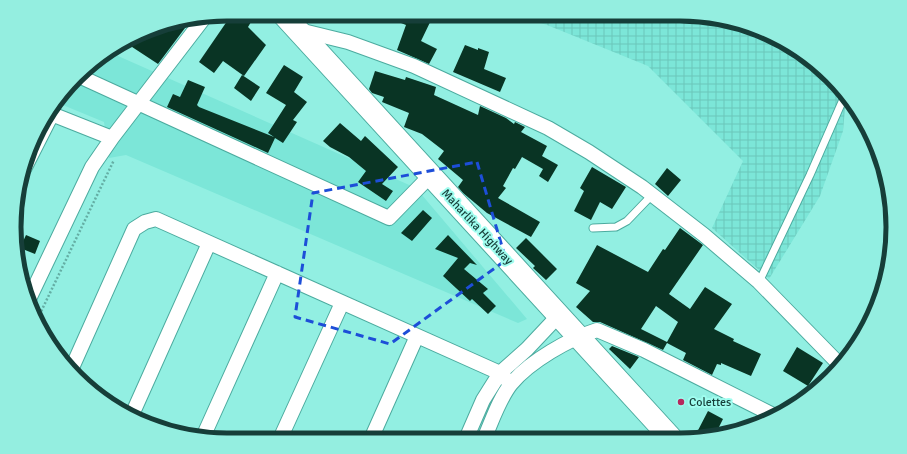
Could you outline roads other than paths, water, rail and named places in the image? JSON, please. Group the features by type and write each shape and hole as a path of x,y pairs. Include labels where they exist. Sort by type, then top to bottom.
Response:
{"highway":[{"name":"Maharlika Highway","path":"290,22 666,433"}],"street":[{"path":"290,22 414,66 548,128 589,152 652,195 704,235 759,282 836,361"},
{"path":"32,293 92,167 139,102 200,23"},
{"path":"85,78 389,218 430,176"},
{"path":"55,115 112,138"},
{"path":"73,365 134,229 144,222 156,219 500,373 512,384"},
{"path":"134,411 209,243"},
{"path":"205,432 277,273"},
{"path":"283,433 342,303"},
{"path":"469,433 483,400 500,373 527,349 559,315"},
{"path":"487,433 499,404 512,384 539,359 578,336 597,330 644,350 769,413"},
{"path":"374,433 417,336"}],"lane":[{"path":"759,282 810,175 842,101"},
{"path":"594,228 616,227 622,224 631,217 652,195"}],"place":[{"name":"Colettes","path":"681,402"}]}
